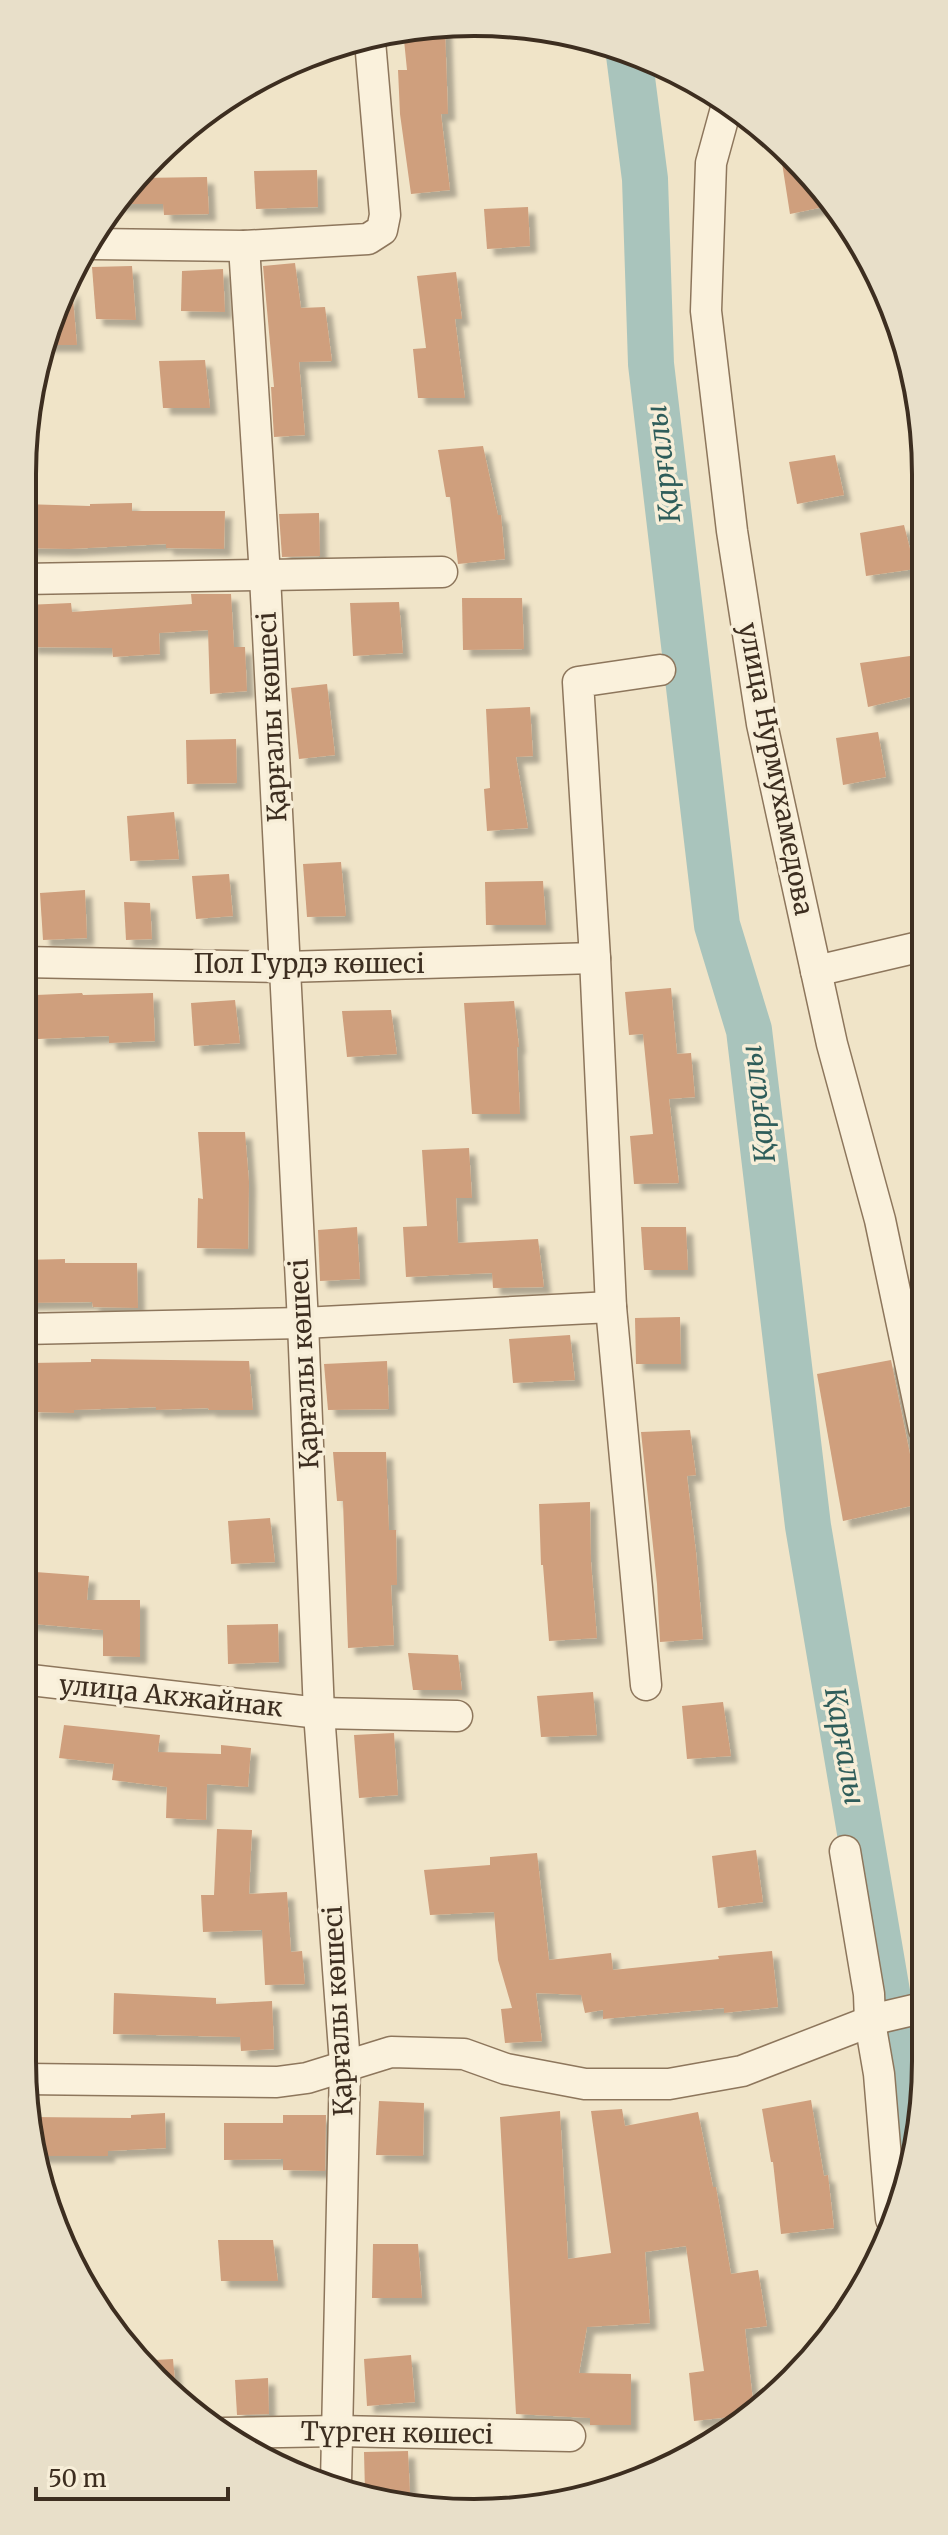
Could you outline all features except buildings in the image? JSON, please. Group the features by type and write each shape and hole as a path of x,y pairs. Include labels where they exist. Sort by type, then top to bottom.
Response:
{"street":[{"path":"102,244 244,246 368,239 382,230 385,215 371,49"},
{"name":"улица Нурмухамедова","path":"724,115 711,163 706,311 732,531 762,724 832,1044 880,1220 912,1372"},
{"name":"Қарғалы көшесі","path":"244,246 265,576 303,1323 319,1713 345,2064 336,2477"},
{"path":"36,579 442,572"},
{"path":"646,1685 611,1307 595,958 578,682 660,670"},
{"path":"816,971 912,949"},
{"name":"Пол Гурдэ көшесі","path":"36,962 284,967 595,958"},
{"path":"36,1329 303,1323 611,1307"},
{"name":"улица Акжайнак","path":"36,1681 319,1713 457,1716"},
{"path":"845,1851 874,2020 889,2200"},
{"path":"37,2079 277,2082 307,2078 391,2052 464,2054 506,2069 585,2084 669,2084 742,2071 874,2020 912,2010"},
{"name":"Түрген көшесі","path":"243,2433 338,2431 570,2436"}],"waterway":[{"name":"Қарғалы","path":"630,65 645,179 651,364 717,925 749,1030 808,1526 908,2117"}]}
